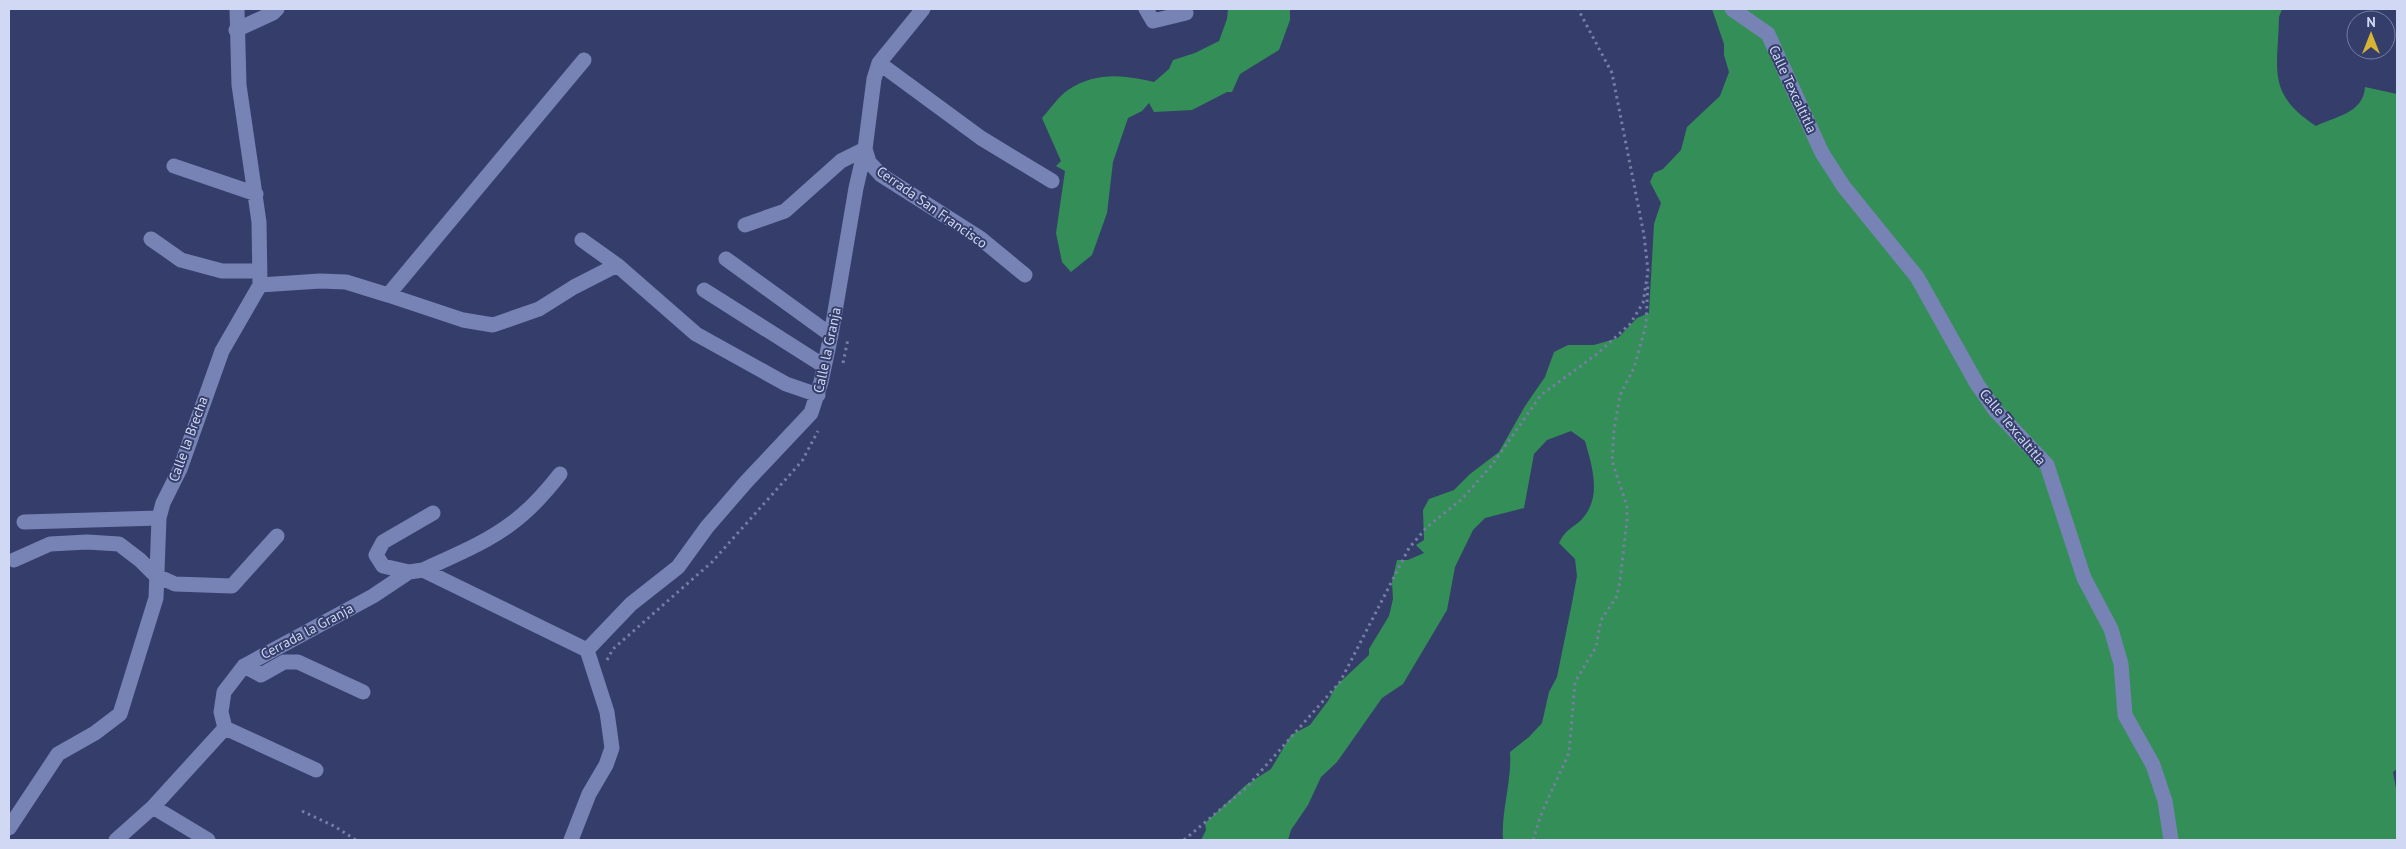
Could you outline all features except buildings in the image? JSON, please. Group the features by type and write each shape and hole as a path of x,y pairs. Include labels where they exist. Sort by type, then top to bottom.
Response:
{"street":[{"name":"Calle la Brecha","path":"9,828 58,754 94,733 120,714 156,598 155,576 159,518 222,351 259,278 259,222 239,85 236,30 237,9"},
{"path":"236,30 266,17 277,9"},
{"name":"Calle la Granja","path":"587,650 631,604 678,566 706,527 811,413 818,395 831,335 856,188 865,149 870,98 880,63 923,9"},
{"path":"1146,9 1153,21 1186,13"},
{"name":"Calle Texcaltitla","path":"1732,9 1768,34 1822,153 1840,180 1918,277 1986,397 2047,465 2084,578 2111,629 2121,664 2125,715 2153,765 2164,801 2171,840"},
{"path":"388,295 584,60"},
{"path":"880,63 981,138 1052,181"},
{"path":"745,225 785,211 841,161 865,149"},
{"name":"Cerrada San Francisco","path":"865,149 869,162 880,175 980,238 1025,275"},
{"path":"174,166 256,194"},
{"path":"151,239 181,260 222,271 259,278 346,282 463,320 493,325 539,310 574,287 617,264"},
{"path":"582,240 617,264 696,334 777,380 818,395"},
{"path":"726,259 831,335"},
{"path":"704,290 824,366"},
{"name":"Cerrada la Granja","path":"225,728 221,712 224,692 244,666 416,571 485,540 512,524 539,500 560,474"},
{"path":"433,513 383,542 376,555 383,566 416,571 587,650 608,712 612,748 571,840"},
{"path":"24,522 159,518"},
{"path":"14,560 50,544 87,542 119,544 140,560 155,576 175,584 232,586 277,536"},
{"path":"244,666 261,675 284,662 298,662 363,692"},
{"path":"116,840 153,807 225,728 316,770"},
{"path":"153,807 208,840"}],"path":[{"path":"1533,840 1542,812 1569,753 1575,682 1596,647 1601,620 1616,596 1620,581 1628,520 1627,506 1612,461 1614,430 1620,395 1634,368 1648,313 1648,271 1644,235 1612,73 1578,9"},
{"path":"1184,840 1246,788 1340,682 1409,548 1428,527 1462,499 1492,464 1541,395 1597,354 1630,324 1643,303 1648,271"},
{"path":"302,811 334,826 356,840"}],"green space":[{"path":"1228,9 1290,9 1290,20 1279,50 1240,74 1232,92 1227,92 1192,110 1154,112 1149,103 1142,111 1128,118 1113,162 1107,213 1092,255 1071,272 1062,262 1056,233 1065,171 1056,166 1061,161 1042,118 1068,90 1089,80 1100,77 1121,76 1154,82 1169,69 1173,60 1195,53 1219,41 1227,19"},
{"path":"1712,9 2282,9 2279,17 2278,79 2289,103 2316,126 2339,117 2354,108 2363,96 2365,87 2397,94 2397,769 2393,772 2397,794 2397,840 1503,840 1510,752 1529,737 1542,723 1549,692 1557,677 1572,603 1577,576 1575,559 1559,543 1567,531 1583,518 1589,509 1594,491 1594,481 1585,441 1571,431 1547,440 1534,454 1524,508 1485,518 1473,530 1455,567 1447,610 1403,684 1382,698 1337,762 1321,777 1308,805 1291,830 1288,840 1201,840 1206,830 1205,823 1246,785 1271,769 1291,735 1310,725 1328,701 1336,686 1369,655 1369,649 1389,616 1393,599 1392,582 1397,560 1408,560 1424,553 1416,545 1424,540 1423,510 1429,499 1454,490 1470,474 1499,452 1525,406 1545,377 1554,352 1568,345 1594,345 1618,338 1637,318 1649,313 1654,224 1661,203 1650,182 1654,173 1663,169 1681,150 1687,127 1720,96 1729,72 1724,55 1724,44"}]}
